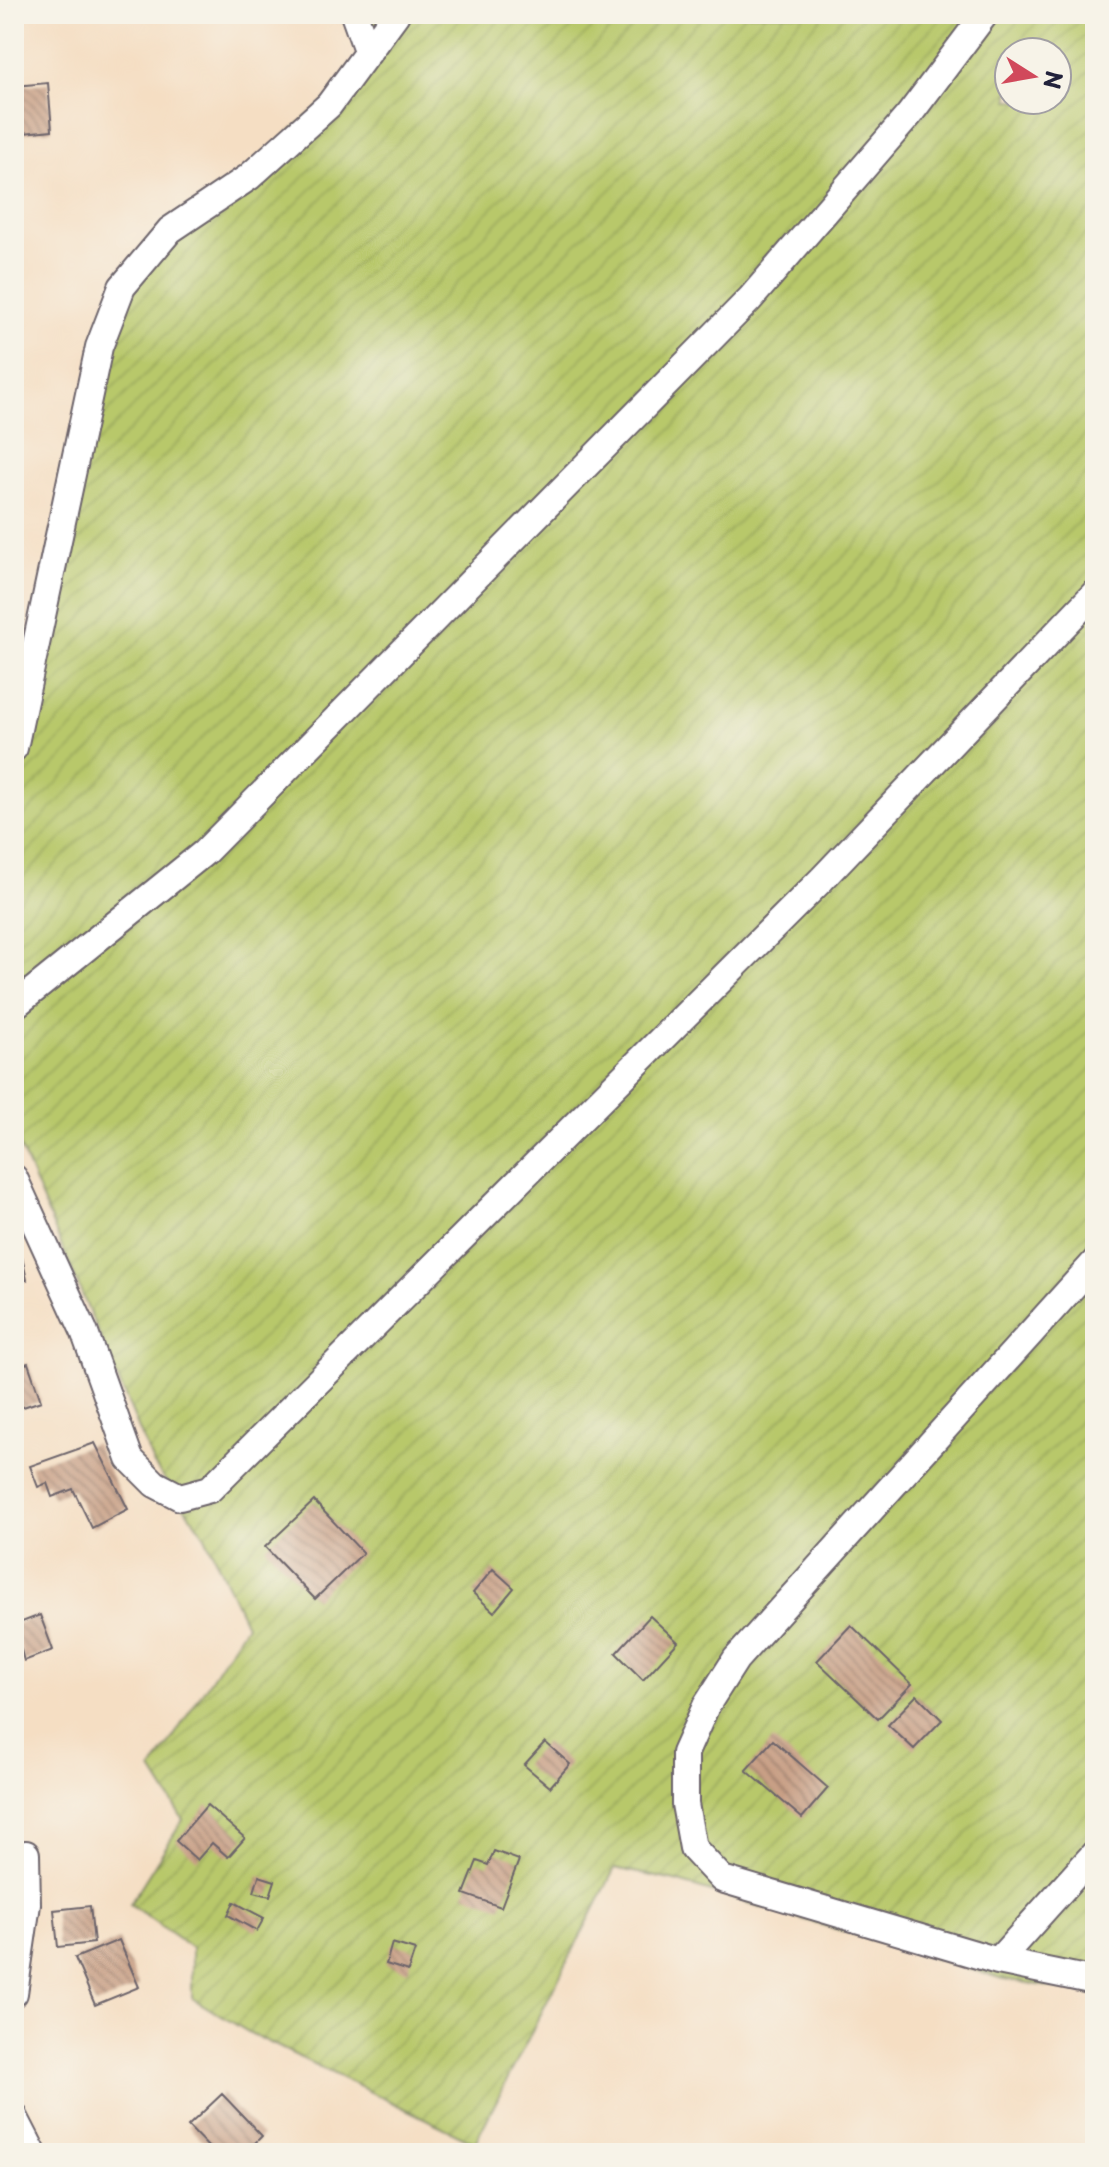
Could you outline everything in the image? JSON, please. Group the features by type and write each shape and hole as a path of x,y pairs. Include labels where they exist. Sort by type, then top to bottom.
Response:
{"lane":[{"path":"354,14 368,53"},
{"path":"14,748 99,347 122,287 170,230 249,177 329,105 396,14"},
{"path":"14,1006 205,852 750,299 909,115 985,14"},
{"path":"14,1178 84,1331 130,1459 155,1484 180,1497 210,1489 822,879 1095,593"},
{"path":"14,656 25,689"},
{"path":"1095,1262 736,1659 706,1706 685,1753 685,1804 693,1848 722,1879 998,1961 1095,1981"},
{"path":"998,1961 1095,1853"},
{"path":"14,1993 27,1904 26,1854"},
{"path":"14,2116 33,2153"}],"green space":[{"path":"364,14 1095,14 1095,1995 1000,1978 675,1881 615,1868 475,2143 250,2033 192,1998 192,1948 130,1904 183,1820 152,1770 246,1625 205,1536 154,1465 20,1147 14,1100 14,777 33,672 110,349 132,286 175,233 377,55"}],"building":[{"path":"48,83 52,130 14,134 14,86"},
{"path":"22,1257 27,1280 14,1282 14,1258"},
{"path":"28,1363 41,1401 14,1410 14,1368"},
{"path":"95,1443 128,1509 92,1528 73,1489 52,1497 47,1483 38,1487 30,1466"},
{"path":"314,1501 363,1553 315,1599 265,1547"},
{"path":"493,1569 514,1588 494,1612 473,1593"},
{"path":"40,1615 53,1650 24,1661 14,1625"},
{"path":"650,1616 678,1642 643,1680 616,1653"},
{"path":"851,1625 912,1684 878,1719 817,1661"},
{"path":"917,1695 942,1720 914,1749 888,1725"},
{"path":"773,1740 828,1788 802,1818 746,1770"},
{"path":"545,1742 570,1764 550,1787 524,1765"},
{"path":"207,1805 245,1838 228,1857 212,1843 197,1860 176,1841"},
{"path":"494,1851 519,1860 501,1907 464,1894 477,1861 488,1865"},
{"path":"259,1876 275,1881 270,1896 254,1892"},
{"path":"234,1902 264,1918 257,1931 228,1915"},
{"path":"90,1906 94,1943 58,1947 54,1910"},
{"path":"119,1940 139,1987 95,2005 75,1958"},
{"path":"392,1943 415,1950 408,1971 386,1964"},
{"path":"222,2094 262,2136 245,2153 214,2153 188,2126"}]}
